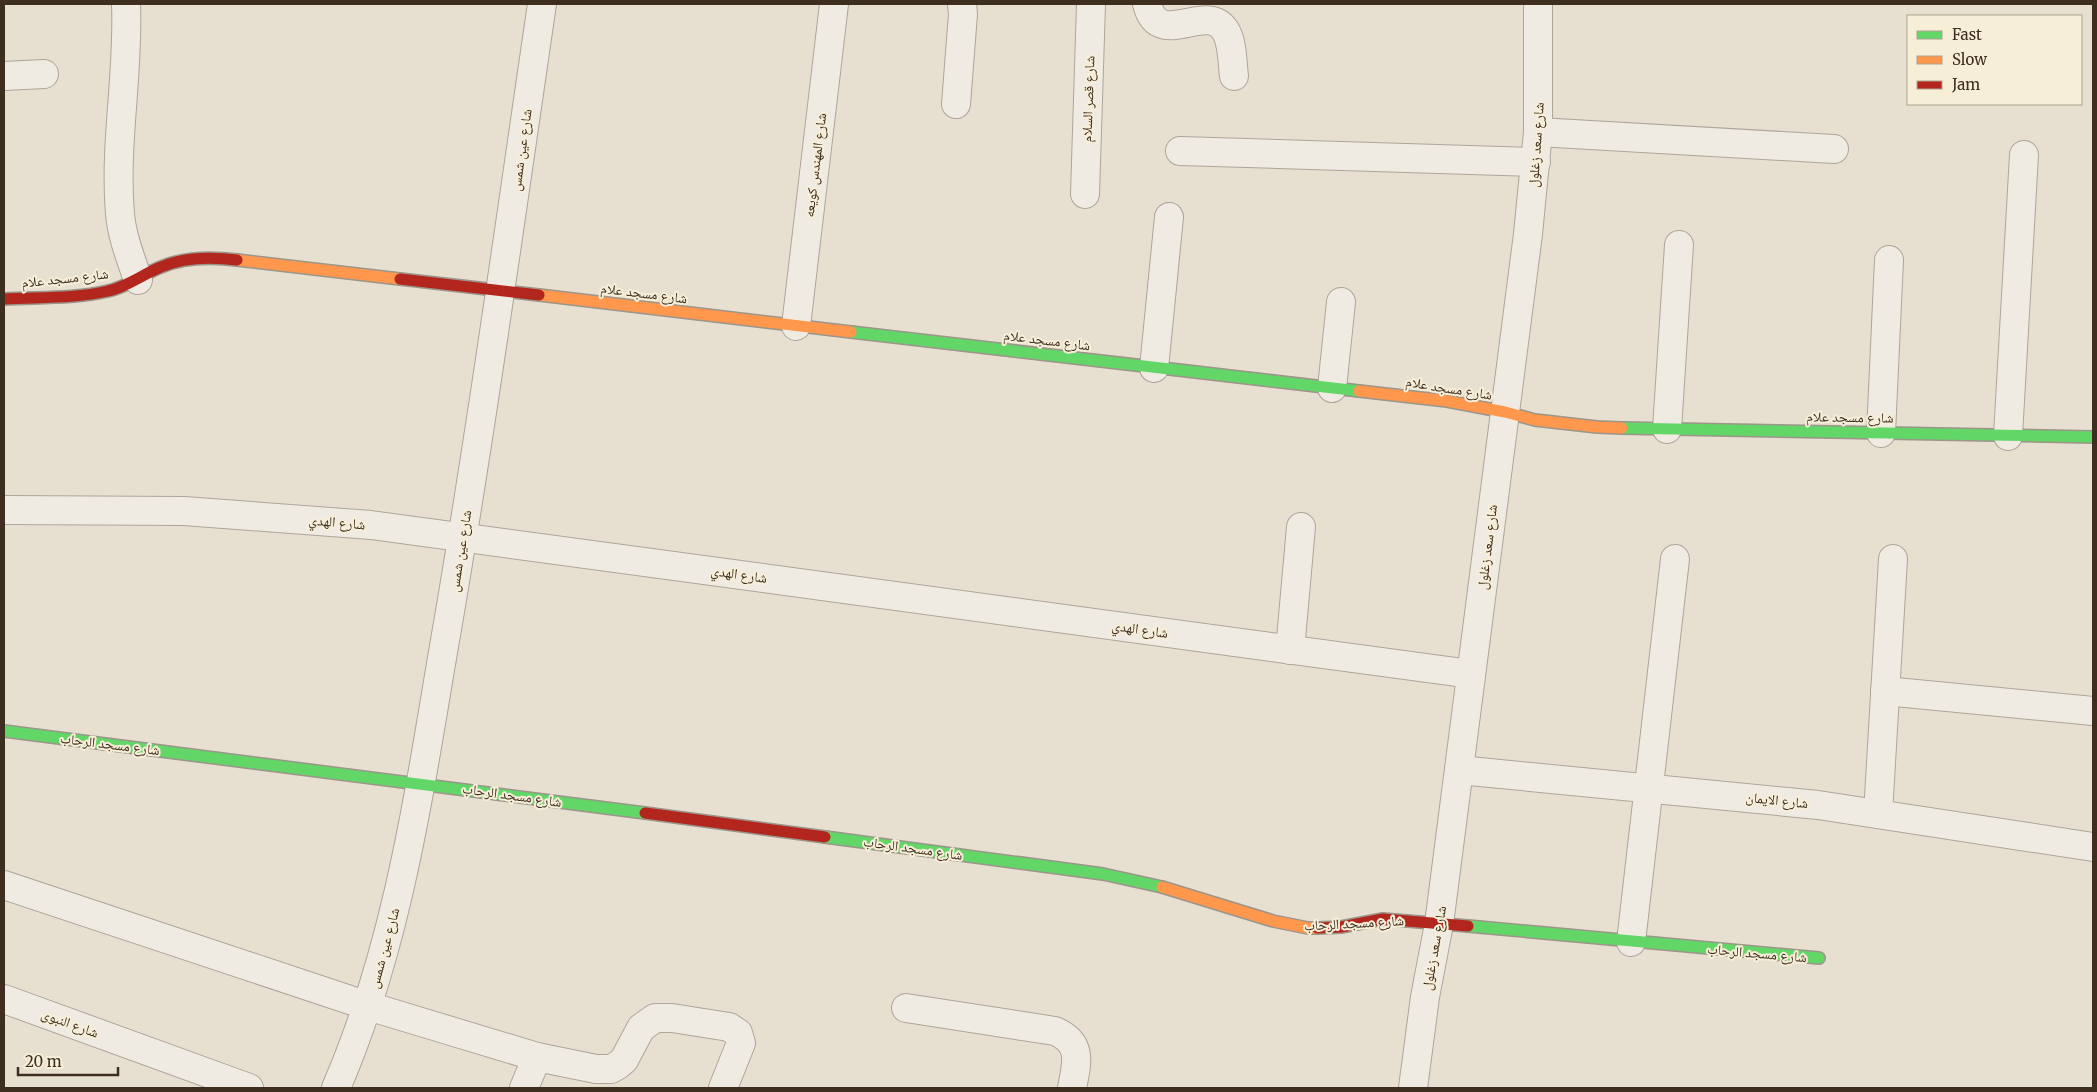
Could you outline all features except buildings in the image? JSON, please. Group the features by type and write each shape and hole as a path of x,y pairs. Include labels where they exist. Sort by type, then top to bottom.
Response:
{"street":[{"path":"126,4 119,182 120,215 127,248 138,280"},
{"name":"شارع عين شمس","path":"336,1088 368,1006 400,893 463,537 542,4"},
{"name":"شارع المهندس كويعه","path":"796,326 834,4"},
{"path":"956,104 963,14 962,4"},
{"name":"شارع قصر السلام","path":"1085,194 1091,4"},
{"path":"1147,4 1156,21 1170,26 1209,20 1221,25 1228,36 1234,76"},
{"name":"شارع سعد زغلول","path":"1413,1088 1439,924 1536,162 1538,132 1538,4"},
{"path":"4,76 44,74"},
{"path":"1538,132 1834,150"},
{"path":"1180,151 1536,162"},
{"path":"2008,436 2024,155"},
{"path":"1154,368 1169,217"},
{"path":"1667,429 1678,245"},
{"name":"شارع مسجد علام","path":"4,299 109,291 138,280 160,267 178,261 217,258 1447,401 1566,425 1667,429 2093,438"},
{"path":"1881,433 1889,260"},
{"path":"1332,388 1341,302"},
{"name":"شارع الهدي","path":"4,510 90,509 193,512 371,525 1471,674"},
{"path":"1290,650 1301,527"},
{"path":"1631,942 1675,559"},
{"path":"1878,814 1893,559"},
{"path":"1885,691 2093,711"},
{"name":"شارع مسجد الرحاب","path":"4,731 420,783 1103,874 1150,883 1273,921 1308,928 1341,927 1383,919 1819,958"},
{"name":"شارع الايمان","path":"1458,770 1732,795 1878,814 2093,847"},
{"path":"4,885 368,1006 537,1057 596,1069 611,1068 624,1060 641,1028 655,1018 664,1017 729,1027 738,1033 740,1038 739,1049 723,1088"},
{"name":"شارع النبوى","path":"4,1000 249,1088"},
{"path":"906,1008 1055,1031 1062,1034 1069,1039 1076,1054 1072,1088"},
{"path":"524,1088 537,1057"}],"traffic: fast":[{"path":"851,332 1359,391"},
{"path":"1622,428 2093,437"},
{"path":"4,731 645,813"},
{"path":"825,837 1103,874 1162,887"},
{"path":"1468,926 1819,958"}],"traffic: slow":[{"path":"237,260 400,279"},
{"path":"539,295 851,332"},
{"path":"1359,391 1447,401 1535,420 1622,428"},
{"path":"1162,887 1273,921 1317,928"}],"traffic: jam":[{"path":"4,299 69,297 95,294 122,287 154,270 179,261 208,258 237,260"},
{"path":"400,279 539,295"},
{"path":"645,813 825,837"},
{"path":"1317,928 1341,927 1383,919 1468,926"}]}
